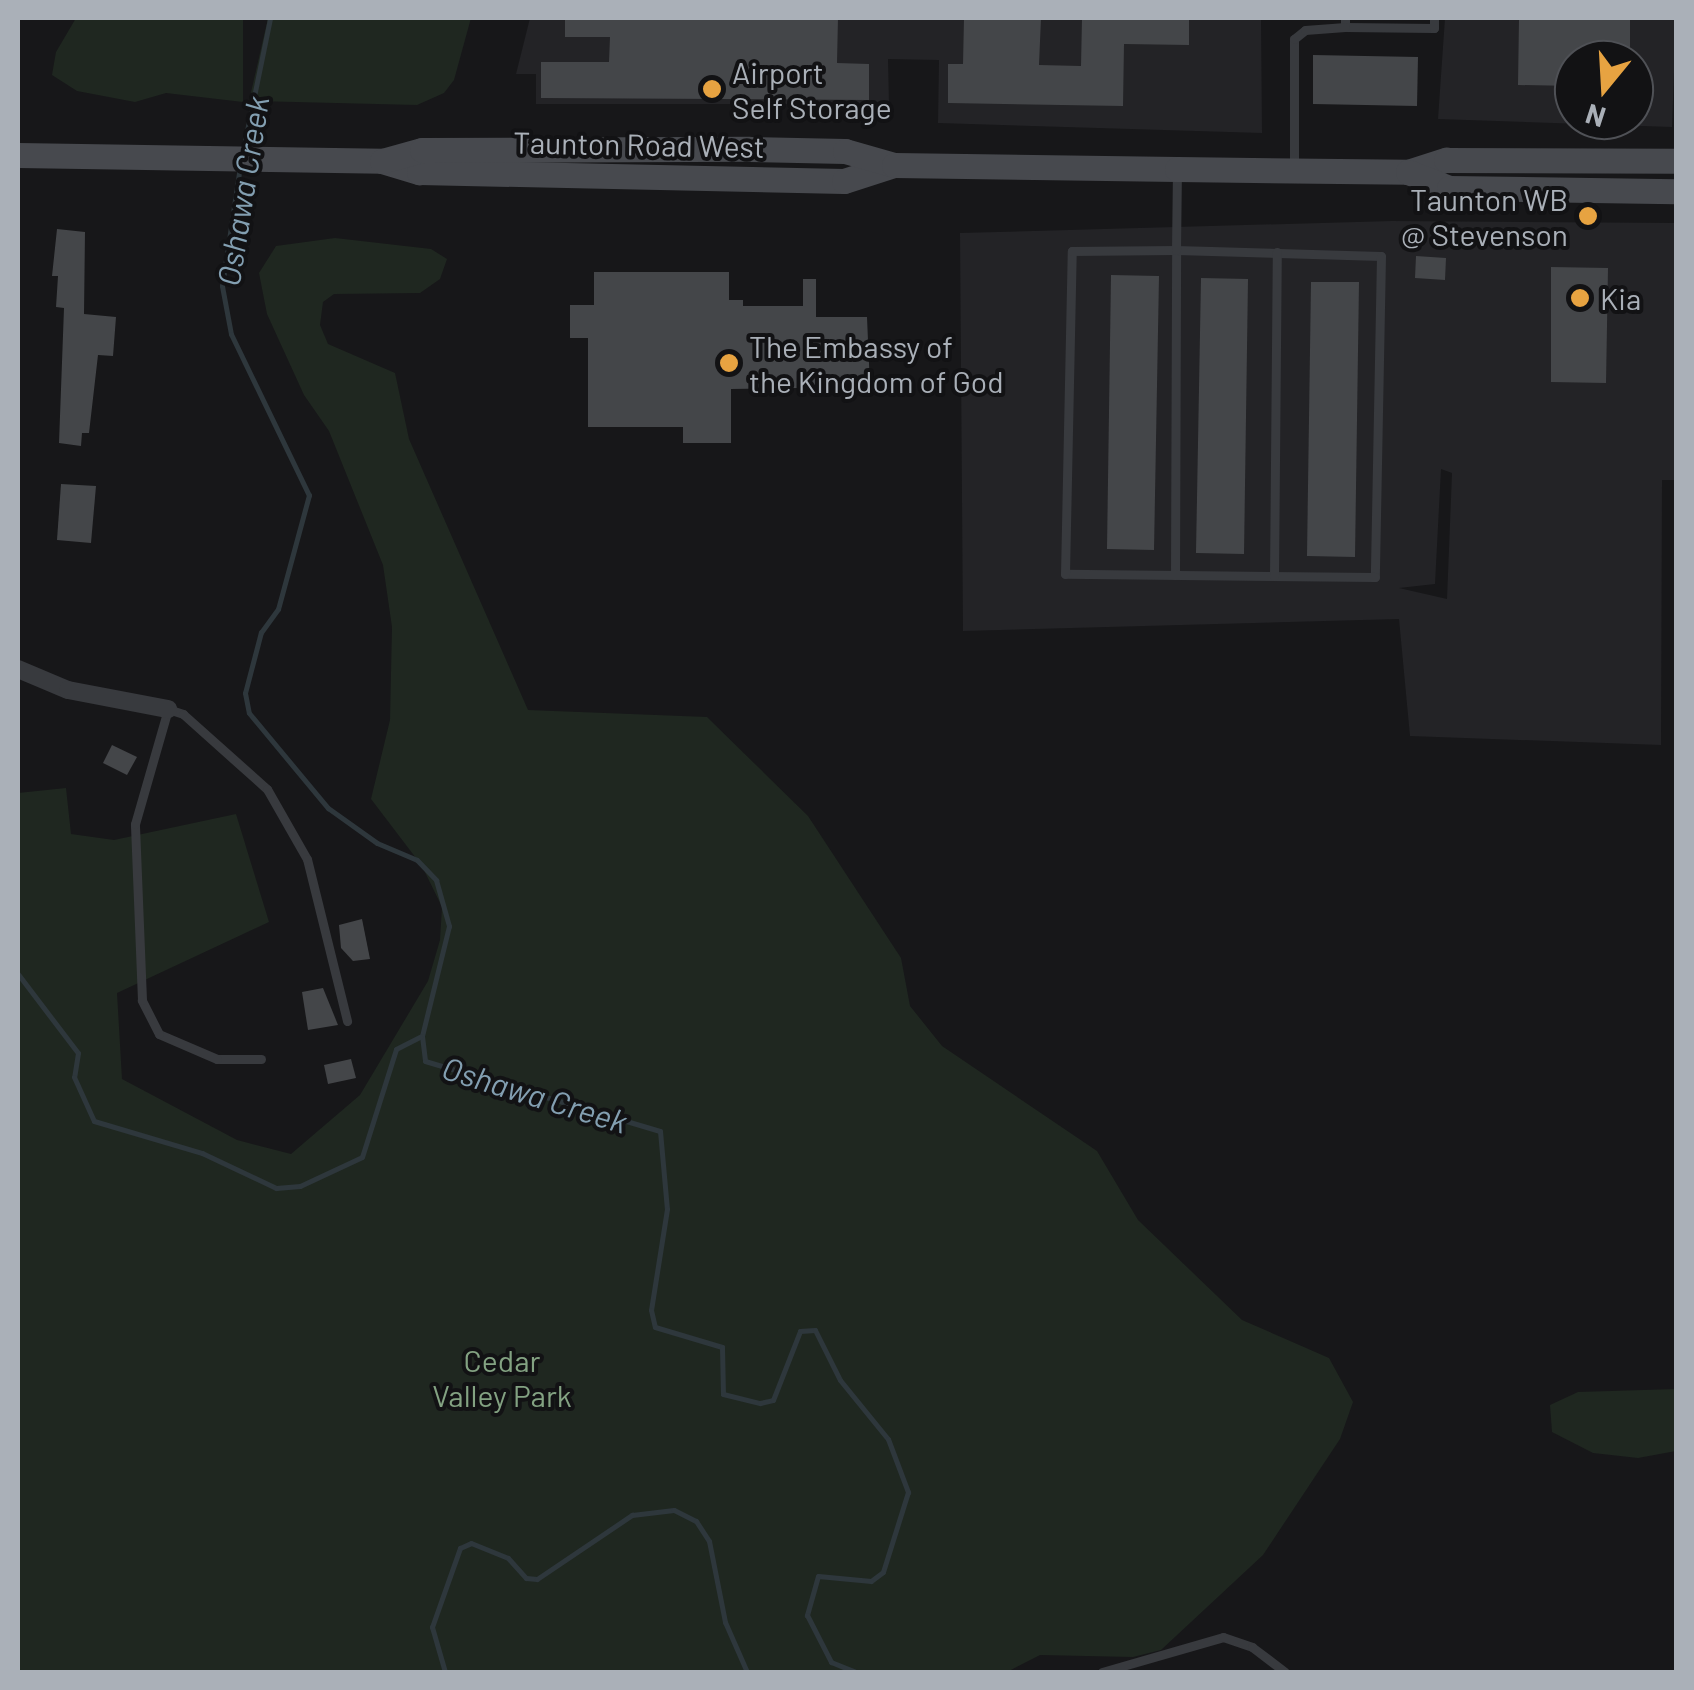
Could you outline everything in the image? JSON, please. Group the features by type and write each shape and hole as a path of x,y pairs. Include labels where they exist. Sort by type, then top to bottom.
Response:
{"main road":[{"name":"Taunton Road West","path":"18,155 382,161 422,150 845,151 894,165 1408,172 1446,160 1676,161"},
{"name":"Taunton Road West","path":"1408,172 1448,188 1676,191"}],"street":[{"path":"18,668 68,690 168,709"}],"lane":[{"path":"1294,170 1294,40 1305,30 1345,22 1390,22 1434,28 1434,18"},
{"path":"1175,575 1177,169"},
{"path":"1072,250 1277,252 1381,256 1375,577 1065,574 1072,250"},
{"path":"1274,576 1277,252"},
{"path":"262,1059 216,1060 159,1034 142,1000 135,824 168,709 183,714 267,790 307,859 347,1021"},
{"path":"1102,1672 1223,1637 1252,1647 1285,1672"}],"shaded area":[{"name":"Airport Self Storage","path":"530,18 1261,18 1262,133 938,123 939,60 888,59 889,104 536,104 536,74 516,74"},
{"path":"1445,18 1676,18 1672,127 1654,126 1654,40 1554,40 1554,123 1438,119"},
{"path":"1392,221 1676,223 1676,480 1662,480 1661,745 1410,736 1399,619 963,631 960,233","holes":["1441,469 1452,473 1447,599 1399,588 1435,584"]}],"green space":[{"path":"76,18 243,18 243,102 166,93 135,102 77,91 52,75 56,52"},
{"path":"268,18 471,18 454,80 444,93 417,105 249,101"},
{"name":"Cedar Valley Park","path":"335,238 431,249 447,259 440,279 420,293 334,294 323,302 320,325 328,344 395,373 409,439 528,710 707,717 808,816 901,958 910,1006 942,1046 1097,1151 1138,1220 1242,1320 1329,1358 1353,1402 1340,1439 1263,1555 1161,1650 1133,1657 1040,1655 1007,1672 18,1672 18,793 66,788 71,834 114,840 236,814 269,922 117,993 122,1079 237,1140 291,1154 360,1095 428,981 440,940 442,907 422,866 371,799 390,720 392,627 383,565 329,431 304,395 267,314 259,273 276,246"},
{"path":"1676,1389 1676,1451 1638,1458 1593,1453 1552,1432 1550,1405 1578,1392"}],"building":[{"path":"565,18 838,18 837,63 869,64 869,100 541,98 541,62 609,62 610,37 565,37"},
{"path":"964,18 1041,18 1039,65 1081,66 1082,18 1189,18 1189,45 1124,44 1123,106 948,103 948,64 963,64"},
{"path":"1519,18 1630,18 1630,40 1554,40 1554,86 1518,85"},
{"path":"1313,55 1418,57 1417,106 1313,104"},
{"path":"57,229 85,232 84,314 116,317 113,356 98,355 89,433 82,433 81,446 59,443 64,308 56,307 58,276 52,276"},
{"path":"1416,256 1446,258 1445,280 1415,278"},
{"name":"Kia","path":"1551,267 1608,268 1606,383 1551,382"},
{"name":"The Embassy of the Kingdom of God","path":"594,272 729,272 729,300 743,300 743,306 803,306 803,279 816,279 816,317 867,317 870,387 731,389 731,443 683,443 683,427 588,427 588,338 570,338 570,305 594,305"},
{"path":"1111,275 1159,276 1154,550 1107,549"},
{"path":"1201,278 1248,279 1244,554 1196,553"},
{"path":"1311,282 1359,282 1355,557 1307,556"},
{"path":"61,484 96,486 91,543 57,540"},
{"path":"112,745 137,757 127,775 103,763"},
{"path":"362,919 370,959 353,961 341,948 339,925"},
{"path":"323,988 338,1025 308,1030 302,992"},
{"path":"351,1059 356,1078 328,1084 324,1065"}],"waterway":[{"name":"Oshawa Creek","path":"243,150 270,18"},
{"name":"Oshawa Creek","path":"240,166 222,286 231,334 309,495 278,609 261,632 245,693 249,713 328,808 377,843 417,860 436,880 449,926 422,1036 425,1061 660,1131 667,1209 651,1310 655,1327 722,1347 723,1394 760,1403 773,1400 800,1331 815,1330 840,1380 888,1439 908,1492 883,1572 871,1581 818,1576 807,1615 831,1662 856,1672"},
{"path":"18,974 78,1053 74,1077 94,1121 202,1153 276,1188 300,1186 362,1157 396,1049 420,1037"},
{"name":"Oshawa Creek","path":"445,1672 432,1627 460,1548 471,1543 508,1558 526,1578 537,1579 632,1515 674,1510 696,1521 709,1541 725,1622 747,1672"}],"place":[{"name":"Airport Self Storage","path":"712,89"},
{"name":"Taunton WB @ Stevenson","path":"1588,216"},
{"name":"Kia","path":"1580,298"},
{"name":"The Embassy of the Kingdom of God","path":"729,363"}]}
